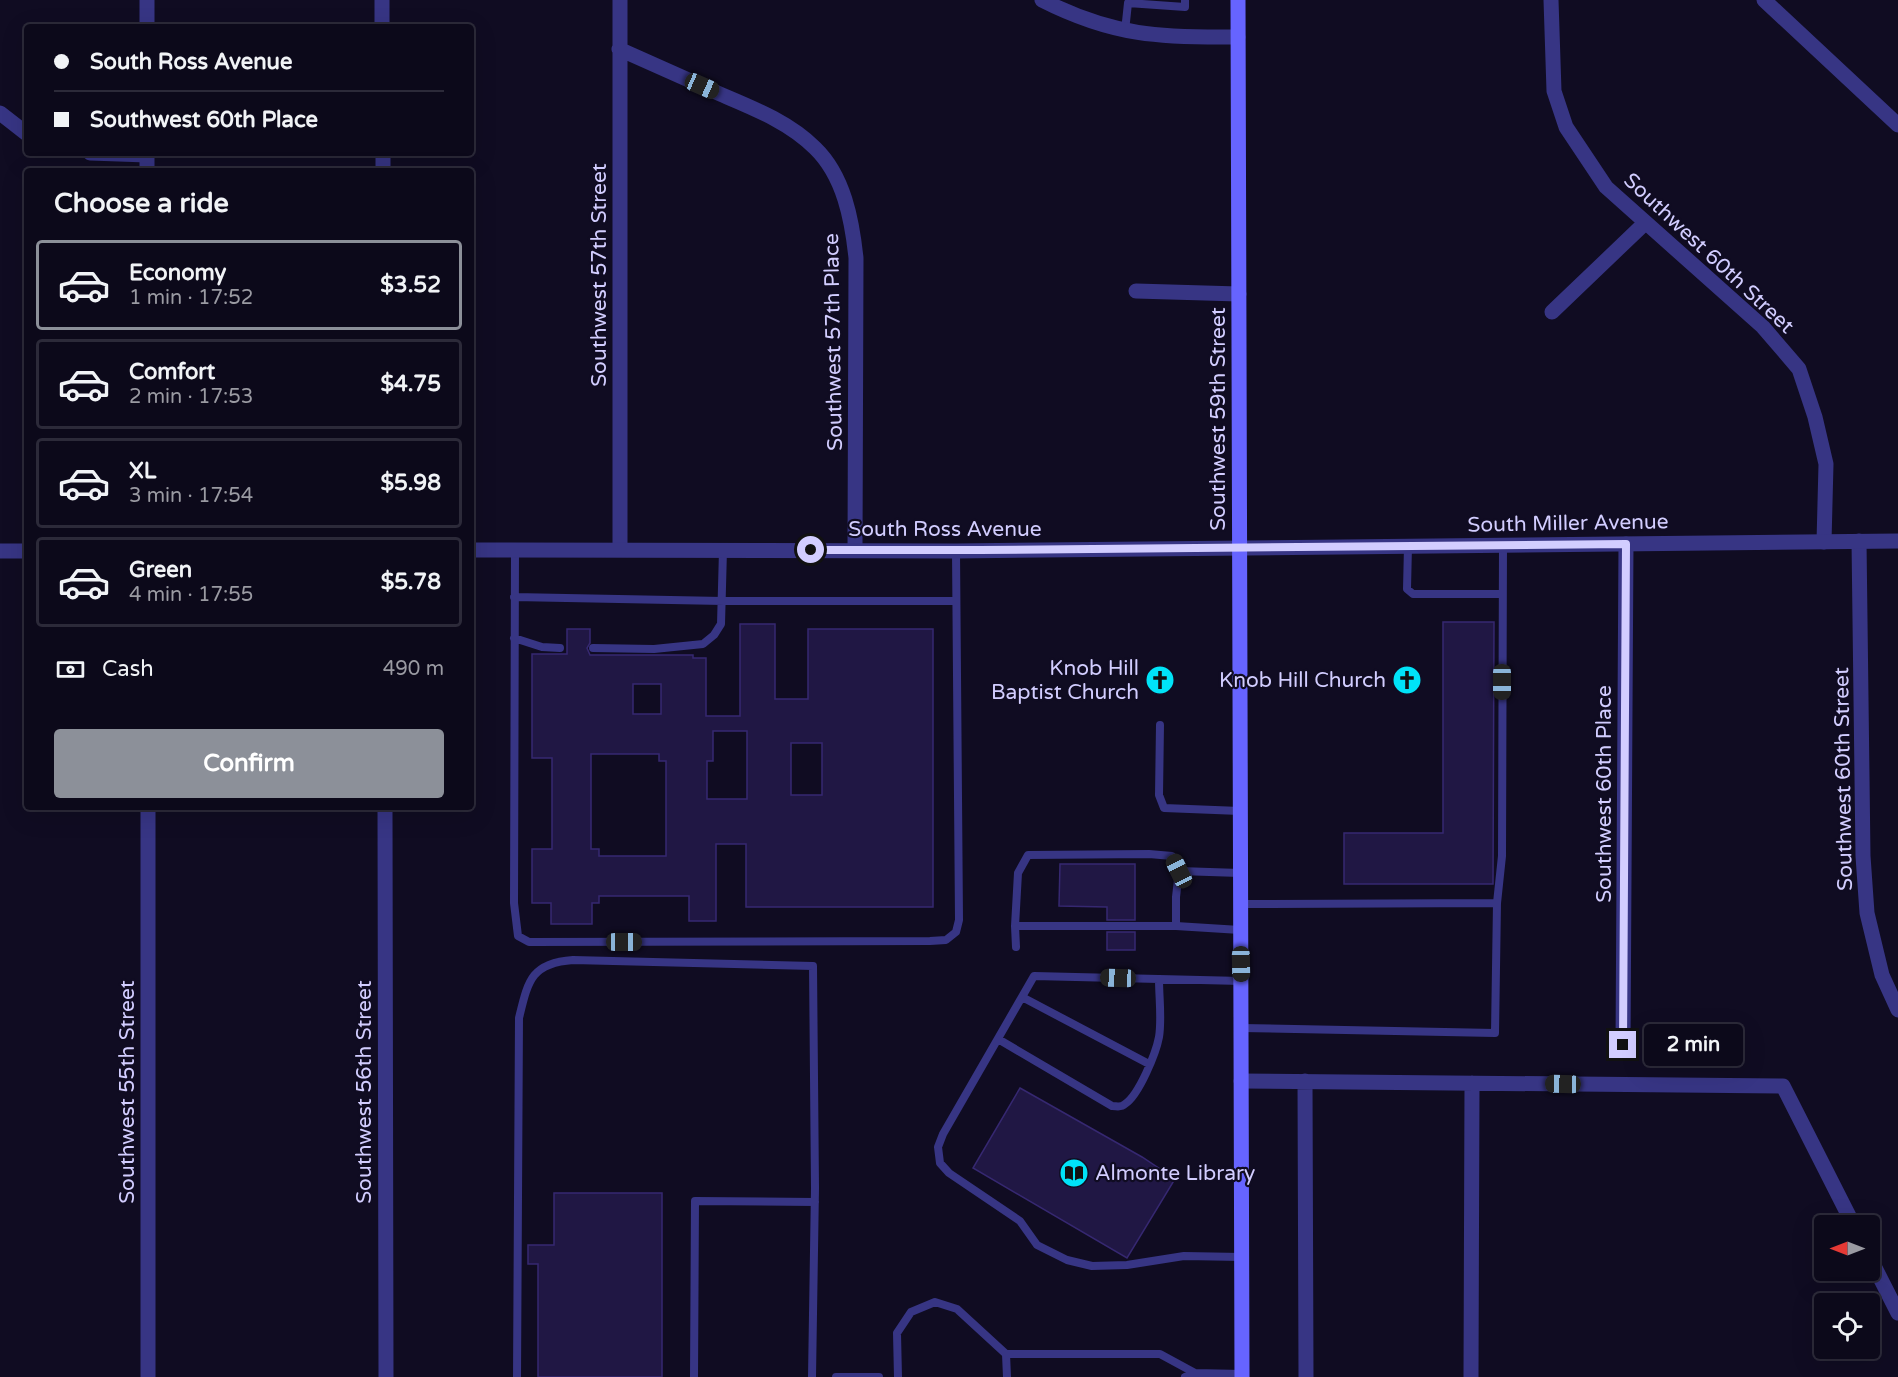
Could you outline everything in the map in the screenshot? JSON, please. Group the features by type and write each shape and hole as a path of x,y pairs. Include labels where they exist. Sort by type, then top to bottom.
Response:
{"main road":[{"name":"Southwest 59th Street","path":"1238,0 1242,1376"}],"street":[{"path":"147,0 147,24"},
{"path":"382,0 382,24"},
{"name":"Southwest 57th Street","path":"620,0 620,549"},
{"path":"1042,0 1083,19 1125,31 1165,36 1238,37"},
{"name":"Southwest 60th Street","path":"1551,0 1554,92 1566,127 1606,187 1763,327 1799,369 1815,417 1826,464 1824,542"},
{"path":"1764,0 1898,125"},
{"name":"Southwest 57th Place","path":"619,48 765,114 795,132 817,149 832,170 844,197 852,224 856,258 855,550"},
{"path":"0,113 24,132"},
{"path":"1552,312 1645,223"},
{"path":"1136,291 1239,294"},
{"name":"Southwest 60th Street","path":"1859,541 1863,856 1867,913 1882,975 1898,1010"},
{"name":"South Miller Avenue","path":"1239,548 1898,541"},
{"name":"Southwest 60th Place","path":"1623,1045 1626,544"},
{"name":"South Ross Avenue","path":"474,550 956,551 1239,548"},
{"path":"0,551 24,551"},
{"name":"Southwest 55th Street","path":"148,810 148,1377"},
{"name":"Southwest 56th Street","path":"385,810 386,1377"},
{"path":"1241,1081 1783,1086 1848,1215"},
{"path":"1305,1081 1306,1377"},
{"path":"1471,1377 1472,1083"},
{"path":"1880,1278 1898,1313"}],"lane":[{"path":"1125,31 1127,2 1185,8 1185,0"},
{"path":"1241,1028 1495,1034 1497,903 1502,856 1503,545"},
{"path":"1408,546 1407,589 1413,594 1502,594"},
{"path":"515,550 514,903 518,936 529,942 930,941 946,939 956,932 959,920 956,551"},
{"path":"593,648 654,649 703,644 714,635 721,624 723,550"},
{"path":"514,597 723,601 956,601"},
{"path":"514,638 542,647 560,648"},
{"path":"1160,725 1160,795 1164,808 1240,811"},
{"path":"1016,947 1018,873 1028,855 1149,854 1172,856 1179,871 1176,926"},
{"path":"1179,871 1240,873"},
{"path":"1240,904 1497,903"},
{"path":"1015,926 1176,926 1240,930"},
{"path":"517,1377 519,1018 526,989 536,972 555,961 573,960 813,966 815,1202 812,1377"},
{"path":"1242,981 1034,976 943,1134 938,1147 940,1163 949,1173 1020,1221 1037,1245 1067,1260 1092,1266 1127,1265 1184,1256 1242,1257"},
{"path":"998,1039 1112,1106 1121,1107 1134,1095 1159,1036 1160,979"},
{"path":"1022,997 1149,1064"},
{"path":"694,1377 695,1201 815,1202"},
{"path":"898,1377 897,1333 910,1312 935,1302 957,1309 1006,1354 1160,1354 1195,1373 1242,1376"},
{"path":"1006,1354 1007,1377"},
{"path":"1185,1377 1195,1373"},
{"path":"836,1377 879,1377"}],"building":[{"path":"1443,622 1494,622 1493,884 1344,884 1344,833 1443,833"},
{"path":"740,624 775,624 775,699 808,699 808,629 933,629 933,907 746,907 746,844 716,844 716,921 689,921 689,896 599,896 599,903 592,903 592,924 551,924 551,903 532,903 532,849 552,849 552,758 532,758 532,654 567,654 567,629 590,629 590,643 587,648 590,655 693,655 693,658 706,658 706,716 740,716","holes":["633,684 661,684 661,714 633,714","713,731 747,731 747,799 707,799 707,761 713,761","791,743 822,743 822,795 791,795","591,754 659,754 659,761 666,761 666,856 599,856 599,849 591,849"]},
{"path":"1060,864 1135,864 1135,920 1107,920 1107,907 1059,906"},
{"path":"1107,932 1135,932 1135,950 1107,950"},
{"name":"Almonte Library","path":"1020,1088 1142,1157 1175,1179 1127,1258 973,1168"},
{"path":"554,1193 662,1193 662,1377 538,1377 538,1264 528,1264 528,1245 554,1245"}],"place":[{"name":"Knob Hill Baptist Church","path":"1160,680"},
{"name":"Knob Hill Church","path":"1407,680"},
{"name":"Almonte Library","path":"1074,1173"}],"route":[{"path":"811,550 1626,544 1623,1045"}]}
